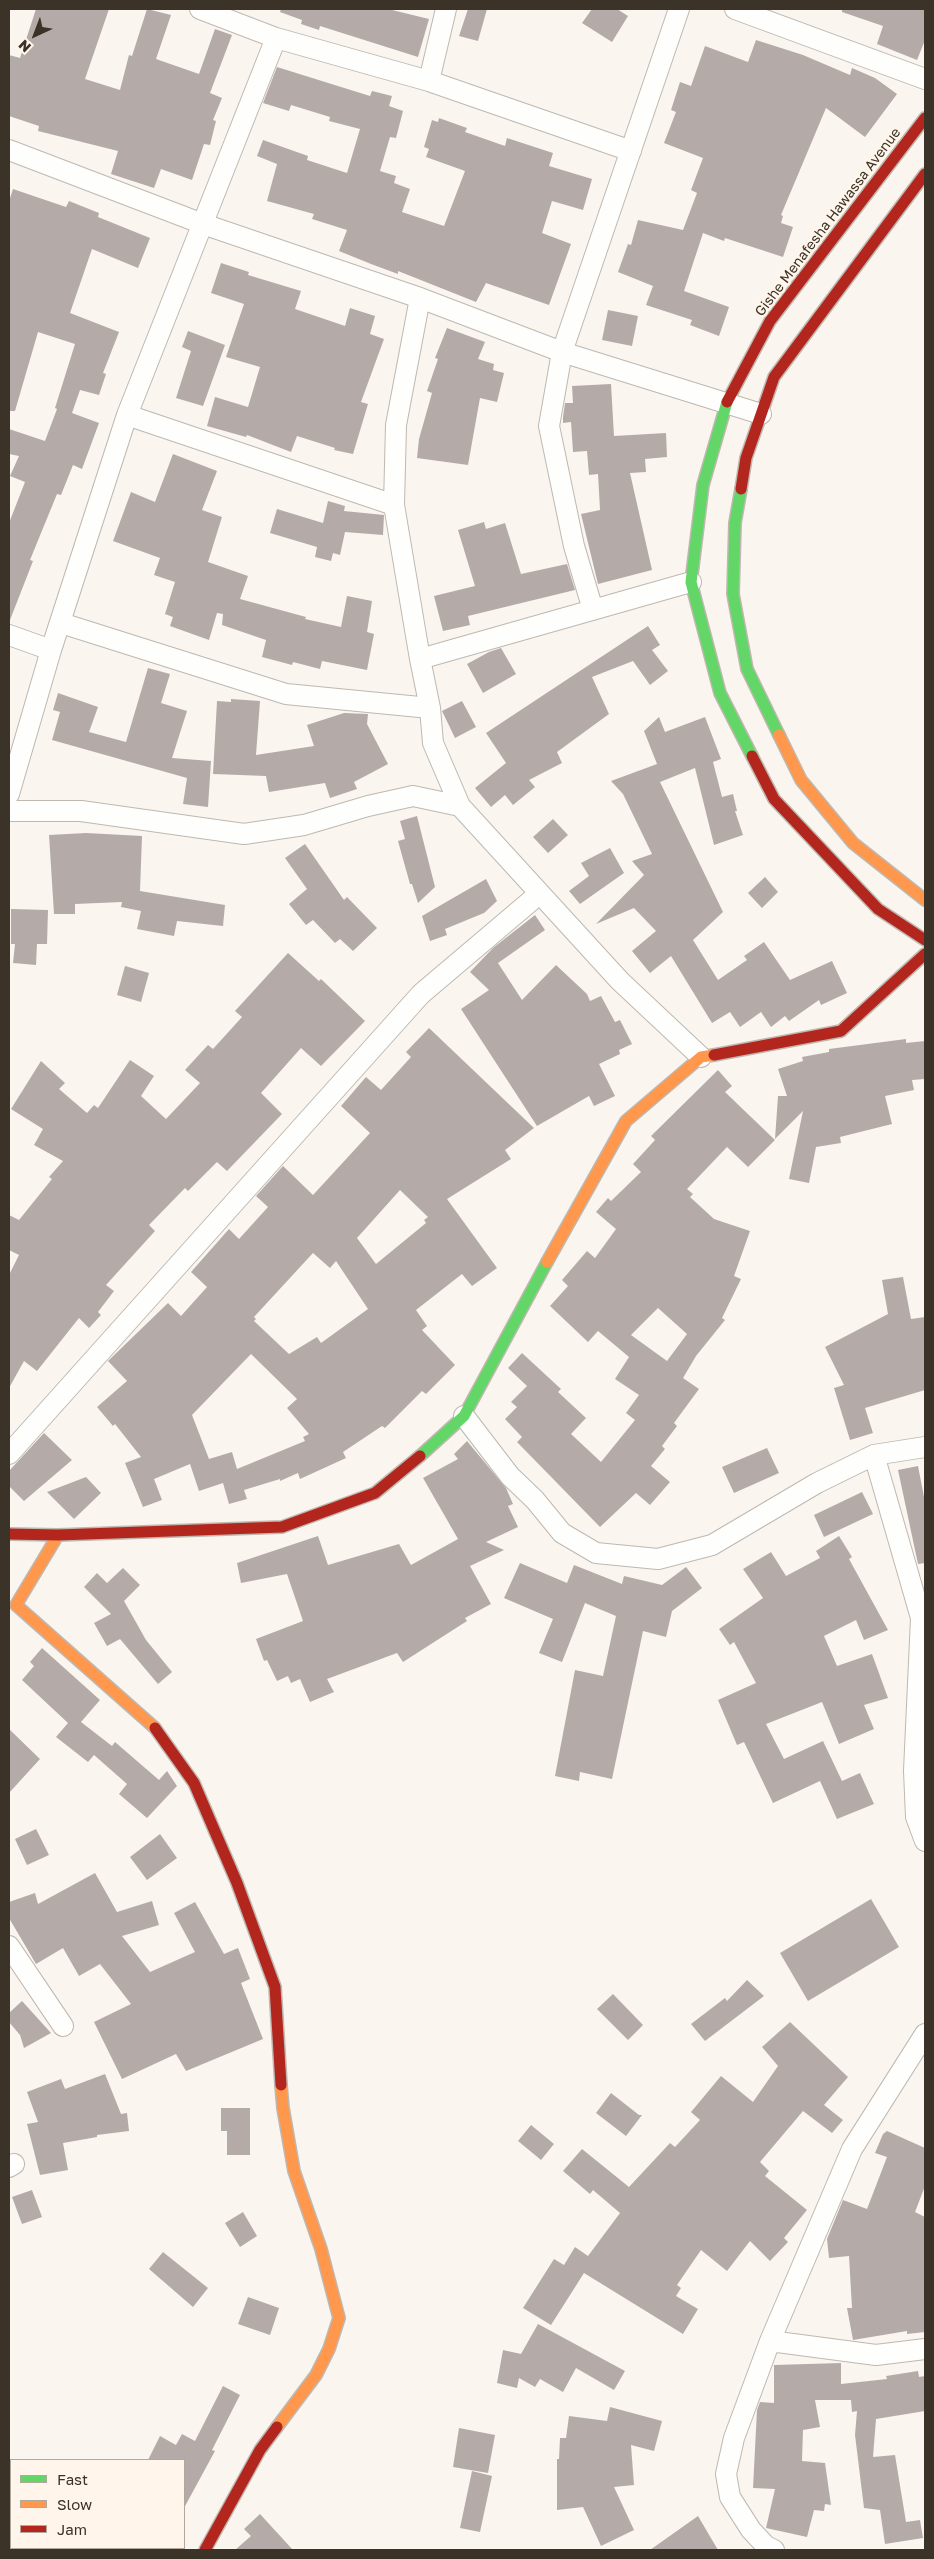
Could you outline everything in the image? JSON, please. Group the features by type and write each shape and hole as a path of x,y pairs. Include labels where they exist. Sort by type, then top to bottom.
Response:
{"street":[{"path":"200,9 276,38 430,81 631,151"},
{"path":"430,81 446,9"},
{"path":"593,610 574,546 549,426 562,352 679,9"},
{"path":"735,9 925,79"},
{"path":"9,794 51,650 127,415 276,38"},
{"name":"Gishe Menafesha Hawassa Avenue","path":"925,118 770,321 726,403 703,485 691,582 720,694 774,799 878,909 925,940"},
{"path":"9,150 203,224 420,298 562,352 761,414"},
{"path":"925,174 774,377 746,458 735,523 733,594 747,669 794,785 853,843 925,900"},
{"path":"420,298 396,426 394,505 430,708 433,743 460,806 620,981 701,1056"},
{"path":"127,415 394,505"},
{"path":"420,659 691,582"},
{"path":"61,623 286,694 430,708"},
{"path":"9,636 51,650"},
{"path":"774,799 794,785"},
{"path":"9,811 81,811 244,834 304,825 368,806 413,796 460,806"},
{"path":"9,1454 421,994 539,894"},
{"path":"9,1534 58,1535 282,1527 375,1493 422,1455 464,1416 578,1204 626,1121 701,1056 841,1031 925,954"},
{"path":"464,1416 510,1476 535,1500 562,1533 596,1553 658,1559 712,1545 817,1483 874,1455 925,1447"},
{"path":"874,1455 922,1618 914,1771 916,1817 925,1841"},
{"path":"58,1535 13,1611 156,1729 194,1783 237,1883 275,1987 283,2108 294,2171 321,2248 339,2318 330,2349 316,2375 260,2450 205,2550"},
{"path":"9,1946 63,2026"},
{"path":"774,2550 766,2546 751,2530 730,2497 726,2474 734,2438 770,2341 852,2148 925,2034"},
{"path":"770,2341 876,2355 925,2348"}],"building":[{"path":"36,9 109,9 85,79 120,90 129,55 132,56 147,9 171,15 156,59 199,74 215,29 232,35 210,93 222,98 213,120 216,121 210,145 204,144 192,180 161,169 154,188 111,174 118,151 38,131 39,126 9,116 9,55 20,58"},
{"path":"281,9 388,9 429,19 418,57 320,26 319,30 301,24 302,20 280,12"},
{"path":"468,9 487,9 478,41 459,36"},
{"path":"592,9 617,9 628,16 612,42 582,23"},
{"path":"842,9 925,9 925,40 917,60 877,44 883,26 842,12"},
{"path":"756,40 803,55 850,75 852,68 875,78 897,94 865,137 826,108 781,215 783,216 781,223 793,227 783,257 725,238 724,241 703,233 684,291 729,307 719,336 690,325 692,320 646,305 653,286 618,272 628,244 631,245 638,220 683,230 697,193 691,190 703,158 664,143 676,112 671,110 680,82 691,86 705,46 748,62"},
{"path":"277,67 370,96 372,91 392,96 389,106 403,111 396,138 390,137 380,171 396,176 394,183 410,189 402,212 444,226 465,171 426,157 429,149 424,147 432,120 438,122 439,118 467,128 465,132 505,146 507,138 553,153 549,166 592,179 583,210 552,201 542,233 571,244 549,305 486,283 476,302 398,271 398,274 339,251 347,230 312,219 314,214 267,201 277,164 257,156 263,140 308,156 307,160 347,173 360,129 329,121 330,117 291,105 289,111 263,103"},
{"path":"13,189 66,207 69,201 99,213 98,217 150,238 138,268 92,249 70,313 119,332 103,373 106,374 99,395 80,390 72,413 99,423 82,469 73,465 61,495 57,494 30,560 33,561 10,620 9,523 25,482 10,476 19,456 9,454 9,429 45,441 57,409 55,408 75,344 38,332 15,411 9,411 9,201"},
{"path":"221,263 249,272 248,275 301,291 295,309 345,326 350,308 375,316 370,334 384,339 361,402 368,404 353,454 334,450 335,448 297,436 291,452 247,435 246,437 207,426 215,397 248,407 260,367 226,357 244,304 211,293"},
{"path":"608,310 638,316 632,346 602,340"},
{"path":"447,328 485,342 478,359 494,364 493,370 504,373 497,402 480,398 468,465 417,458 419,439 432,393 427,391 438,359 435,358"},
{"path":"188,331 225,345 203,406 176,398 191,351 182,347"},
{"path":"611,384 614,436 666,433 667,457 645,459 646,472 630,473 652,570 598,584 581,514 600,510 598,474 589,475 587,451 573,452 571,422 563,423 563,417 565,403 573,403 572,386"},
{"path":"173,454 217,471 202,510 222,517 208,562 248,576 240,599 306,617 305,619 341,627 347,596 372,601 367,632 374,634 367,670 322,661 320,669 293,662 292,665 262,657 266,640 222,625 223,614 217,613 209,640 170,626 173,617 165,614 175,582 154,575 160,558 113,541 131,492 155,502"},
{"path":"328,501 345,506 344,511 384,515 383,535 345,532 340,555 333,553 331,561 315,557 317,547 270,533 277,509 323,523"},
{"path":"484,522 486,529 505,523 521,574 567,564 575,590 468,616 470,625 443,631 434,596 475,586 458,530"},
{"path":"648,626 660,645 652,650 668,671 650,685 633,661 592,677 609,714 557,752 562,763 529,780 535,787 513,805 505,795 491,807 475,788 506,763 486,733"},
{"path":"501,648 516,674 483,693 467,664"},
{"path":"148,668 170,674 161,703 187,711 172,758 211,761 208,807 183,804 187,778 52,740 60,712 53,710 58,693 98,707 89,732 126,742"},
{"path":"231,699 260,701 256,755 314,746 307,725 344,713 368,714 367,724 388,764 354,782 357,789 330,798 325,783 269,792 266,776 213,774 217,701 231,702"},
{"path":"462,701 476,727 455,738 442,711"},
{"path":"659,717 665,732 705,717 721,759 713,762 722,797 733,794 737,811 735,811 743,835 714,845 695,768 660,782 723,912 693,940 718,980 747,960 744,956 764,942 790,980 832,961 847,993 821,1005 819,1000 789,1021 785,1016 771,1027 761,1012 740,1027 730,1012 712,1023 671,956 650,973 632,951 656,931 634,908 596,924 644,875 632,861 652,854 623,794 611,781 657,764 644,731"},
{"path":"417,816 435,887 418,903 412,884 410,884 398,841 405,839 400,821"},
{"path":"553,819 568,835 548,853 533,837"},
{"path":"86,833 142,836 140,891 225,905 223,926 177,921 174,936 137,929 141,911 121,907 122,902 75,904 75,914 54,914 49,835"},
{"path":"305,844 344,900 347,897 377,928 353,951 340,939 335,943 313,920 306,925 289,904 307,889 285,858"},
{"path":"610,848 624,873 580,904 569,891 589,876 581,863"},
{"path":"765,877 778,892 762,908 748,893"},
{"path":"486,879 497,901 484,913 445,929 447,935 430,941 422,916"},
{"path":"11,909 48,910 47,944 37,944 36,965 13,963 15,944 11,944"},
{"path":"535,915 545,930 498,963 522,1000 556,965 587,994 590,1001 601,996 615,1022 620,1020 632,1044 619,1050 620,1054 599,1064 615,1096 594,1106 589,1096 537,1126 461,1009 489,990 470,972 493,948"},
{"path":"288,953 319,981 321,979 365,1021 321,1066 301,1048 261,1093 282,1114 227,1171 217,1162 188,1191 185,1188 149,1225 155,1231 106,1285 114,1291 98,1312 101,1315 89,1328 79,1318 37,1371 24,1361 9,1388 9,1275 19,1255 9,1250 9,1215 19,1220 52,1179 49,1177 63,1161 34,1145 43,1129 11,1109 41,1061 65,1083 59,1089 87,1113 94,1105 98,1108 130,1060 154,1076 141,1096 166,1119 200,1083 185,1070 208,1045 213,1049 242,1017 235,1011"},
{"path":"125,966 149,973 141,1002 117,995"},
{"path":"429,1028 534,1128 505,1150 511,1159 447,1199 497,1268 472,1286 462,1274 416,1310 427,1326 422,1330 455,1365 426,1394 422,1391 385,1428 382,1426 343,1452 346,1458 300,1479 298,1473 280,1481 280,1479 244,1490 247,1499 229,1504 223,1483 199,1491 190,1464 154,1479 162,1500 143,1507 125,1463 141,1457 115,1424 113,1426 97,1407 127,1381 108,1361 168,1303 181,1316 207,1287 191,1272 229,1229 239,1239 268,1207 256,1196 283,1166 313,1195 370,1133 341,1106 366,1077 381,1090 411,1057 406,1052","holes":["400,1190 428,1217 424,1220 426,1223 376,1264 357,1238","313,1253 330,1268 336,1261 368,1309 321,1343 317,1337 289,1354 254,1321 256,1319 254,1317","251,1354 297,1399 287,1408 309,1434 303,1437 305,1441 237,1469 232,1452 209,1459 192,1415"]},
{"path":"906,1039 906,1043 925,1041 925,1079 912,1080 914,1090 885,1096 892,1124 840,1137 841,1143 816,1147 809,1183 789,1179 803,1111 775,1139 778,1096 787,1096 778,1069 803,1061 802,1057 829,1052 829,1049"},
{"path":"718,1070 732,1086 725,1092 775,1140 748,1167 727,1147 687,1189 693,1194 690,1197 714,1219 750,1231 734,1276 741,1279 722,1318 725,1320 696,1356 683,1378 699,1389 674,1423 677,1426 662,1446 665,1449 651,1466 670,1482 650,1505 636,1493 600,1527 517,1442 522,1437 505,1419 517,1407 511,1402 527,1386 508,1368 522,1353 561,1389 558,1392 586,1418 571,1434 601,1462 635,1420 626,1413 639,1395 615,1379 629,1357 598,1331 588,1342 550,1306 568,1286 562,1280 587,1251 595,1258 616,1229 596,1212 608,1198 611,1201 641,1172 633,1164 655,1140 651,1136","holes":["658,1308 687,1334 667,1361 631,1335"]},
{"path":"903,1277 911,1319 925,1317 925,1390 865,1408 873,1433 850,1440 834,1388 844,1385 825,1347 888,1314 882,1280"},
{"path":"44,1433 72,1460 24,1501 9,1486 9,1471"},
{"path":"467,1441 506,1488 513,1504 508,1506 518,1527 486,1542 504,1550 470,1566 491,1604 465,1618 467,1621 403,1662 397,1653 327,1679 334,1692 310,1702 300,1679 291,1683 288,1676 277,1681 267,1660 264,1661 256,1639 303,1621 287,1574 241,1583 237,1563 318,1536 328,1565 399,1544 411,1565 458,1539 423,1478 458,1459 454,1454"},
{"path":"767,1448 779,1473 734,1493 722,1467"},
{"path":"918,1466 925,1502 925,1563 918,1564 898,1470"},
{"path":"86,1477 101,1493 74,1519 47,1492"},
{"path":"862,1492 873,1514 824,1537 814,1515"},
{"path":"839,1536 852,1557 849,1559 888,1630 864,1640 856,1620 824,1636 837,1666 872,1654 888,1698 864,1705 874,1729 839,1744 822,1702 766,1724 784,1759 823,1741 842,1781 860,1773 874,1804 837,1819 820,1781 773,1803 744,1742 737,1745 718,1700 756,1683 734,1642 730,1645 719,1629 763,1598 743,1569 771,1552 786,1576 820,1558 816,1551"},
{"path":"520,1563 567,1583 574,1565 622,1584 624,1576 662,1585 686,1567 702,1588 672,1611 666,1637 643,1631 612,1779 580,1772 579,1781 555,1776 575,1670 603,1676 616,1616 585,1603 562,1662 539,1653 553,1619 504,1598"},
{"path":"123,1568 140,1585 124,1601 146,1640 172,1672 158,1684 120,1639 107,1646 94,1623 111,1614 84,1587 97,1573 107,1583"},
{"path":"42,1648 100,1700 81,1722 112,1746 115,1742 159,1780 167,1771 177,1786 147,1818 119,1794 127,1784 94,1755 88,1762 56,1737 68,1723 22,1680 34,1666 30,1662"},
{"path":"9,1729 40,1759 9,1793"},
{"path":"36,1829 49,1855 27,1865 15,1839"},
{"path":"160,1834 177,1858 147,1880 130,1857"},
{"path":"95,1873 117,1912 152,1901 159,1925 122,1936 150,1972 195,1952 174,1913 195,1902 224,1954 238,1948 250,1979 241,1983 263,2039 186,2071 176,2054 122,2079 94,2022 131,2004 100,1964 79,1976 63,1948 36,1964 9,1918 9,1902 35,1893 38,1904"},
{"path":"871,1899 899,1947 808,2001 780,1953"},
{"path":"747,1980 764,1996 705,2041 691,2024 725,1998 727,2001"},
{"path":"613,1994 643,2025 628,2040 597,2009"},
{"path":"22,2001 51,2033 24,2048 20,2035 9,2022 9,2013"},
{"path":"790,2022 848,2077 824,2105 843,2120 832,2133 803,2111 760,2162 769,2171 765,2176 807,2210 784,2238 788,2242 770,2261 750,2241 727,2271 701,2250 677,2285 681,2288 676,2296 698,2309 683,2334 584,2273 551,2325 523,2308 554,2259 564,2265 575,2247 588,2256 620,2213 593,2190 590,2194 563,2171 582,2149 629,2187 670,2143 675,2147 700,2120 691,2112 721,2076 753,2102 778,2066 762,2047"},
{"path":"105,2074 121,2114 127,2113 129,2131 97,2135 97,2137 63,2143 68,2170 40,2175 27,2124 38,2122 27,2092 61,2079 65,2089"},
{"path":"611,2093 639,2115 642,2115 626,2136 596,2113"},
{"path":"221,2108 250,2108 250,2155 227,2155 227,2131 221,2131"},
{"path":"531,2125 554,2144 541,2160 518,2141"},
{"path":"887,2131 925,2148 925,2186 915,2212 925,2217 925,2332 907,2334 907,2331 853,2340 847,2308 852,2308 849,2256 829,2258 827,2239 843,2200 867,2209 887,2157 875,2153 883,2134"},
{"path":"32,2190 42,2217 22,2224 12,2197"},
{"path":"243,2212 257,2236 240,2247 225,2223"},
{"path":"163,2252 208,2288 193,2307 149,2269"},
{"path":"248,2297 279,2308 270,2335 238,2324"},
{"path":"538,2324 625,2371 614,2390 576,2368 563,2392 540,2379 535,2387 519,2378 517,2388 497,2383 503,2350 521,2354"},
{"path":"841,2363 841,2384 887,2379 886,2376 918,2371 919,2377 925,2376 925,2411 876,2419 873,2457 895,2455 906,2522 920,2520 923,2538 885,2544 880,2510 864,2508 855,2435 857,2411 852,2412 851,2400 815,2400 820,2427 803,2430 802,2461 825,2463 831,2505 825,2504 824,2511 814,2510 807,2537 766,2528 775,2489 753,2488 757,2410 760,2402 774,2403 774,2365"},
{"path":"223,2386 240,2395 212,2450 215,2451 185,2506 185,2459 148,2459 160,2436 176,2445 182,2434 195,2441"},
{"path":"610,2407 662,2421 654,2451 631,2445 634,2485 614,2487 634,2530 601,2546 583,2507 557,2510 557,2459 559,2459 560,2438 566,2438 569,2416 607,2421"},
{"path":"459,2428 495,2435 488,2473 453,2467"},
{"path":"472,2471 492,2476 480,2532 460,2528"},
{"path":"260,2514 293,2550 235,2550 251,2536 244,2529"},
{"path":"698,2516 718,2550 650,2550"}],"traffic: fast":[{"path":"727,402 703,485 691,582 720,693 752,756"},
{"path":"741,489 735,523 733,594 747,669 779,735"},
{"path":"420,1456 464,1416 547,1262"}],"traffic: slow":[{"path":"779,735 801,780 853,843 925,900"},
{"path":"547,1262 626,1121 701,1057 714,1055"},
{"path":"58,1535 16,1605 155,1728"},
{"path":"277,2427 316,2375 329,2349 339,2318 321,2249 294,2171 281,2085"}],"traffic: jam":[{"path":"727,402 770,321 925,118"},
{"path":"741,489 746,458 774,377 925,174"},
{"path":"752,756 774,799 878,909 925,940"},
{"path":"714,1055 841,1031 925,954"},
{"path":"9,1534 58,1535 282,1527 375,1493 420,1456"},
{"path":"155,1728 194,1783 237,1883 275,1987 281,2085"},
{"path":"205,2550 260,2450 277,2427"}]}
